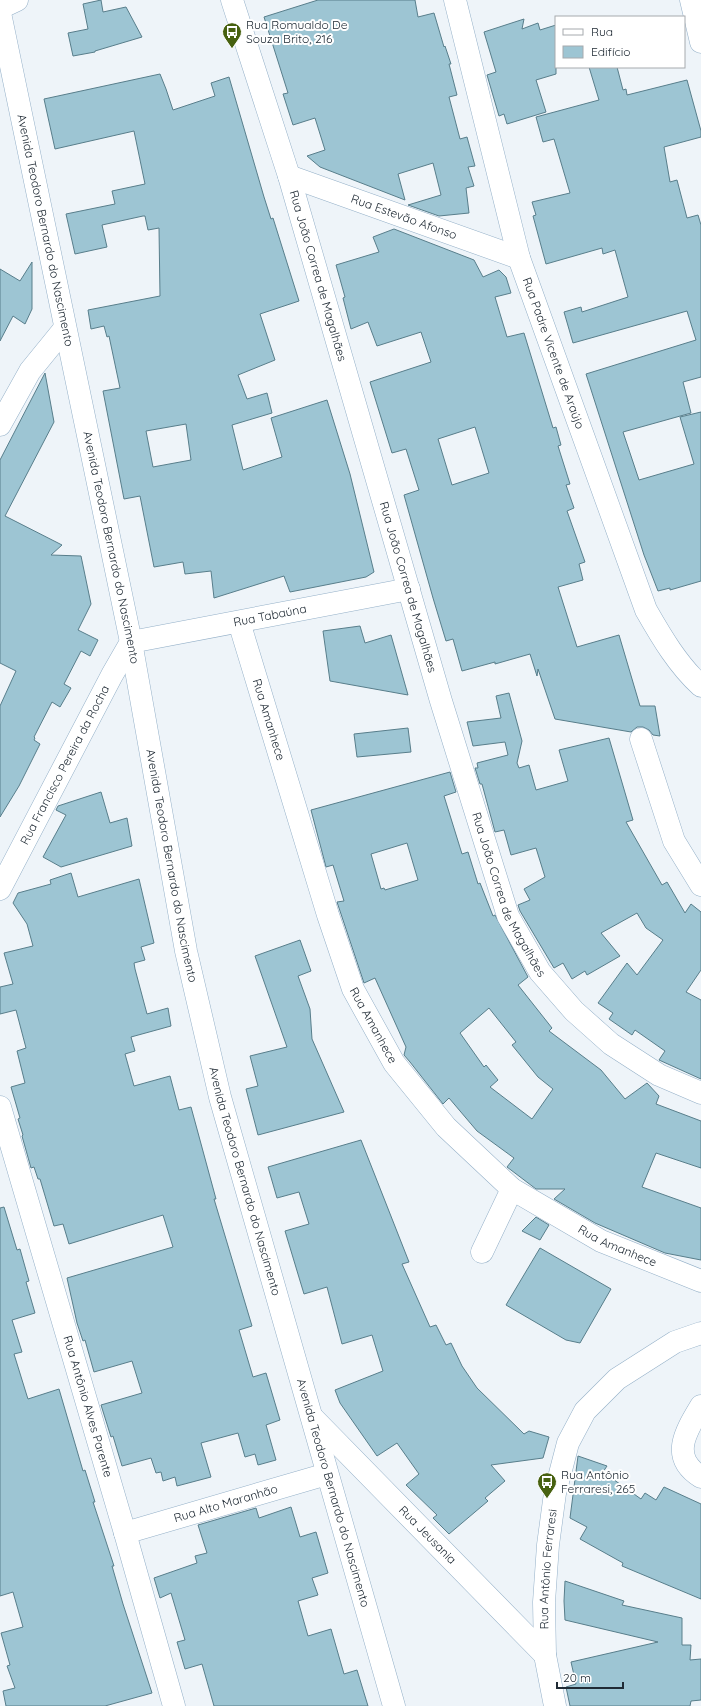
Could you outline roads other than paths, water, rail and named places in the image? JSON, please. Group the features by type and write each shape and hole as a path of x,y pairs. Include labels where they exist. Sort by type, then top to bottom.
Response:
{"street":[{"path":"0,8 17,0"},
{"name":"Rua João Correa de Magalhães","path":"232,0 289,176 441,701 508,916 540,972 574,1011 612,1044 659,1075 701,1093"},
{"name":"Rua Padre Vicente de Araújo","path":"455,0 519,258 646,610 665,643 686,673 701,686"},
{"path":"692,0 701,42"},
{"name":"Avenida Teodoro Bernardo do Nascimento","path":"0,13 131,642 186,951 202,1020 220,1097 394,1706"},
{"name":"Rua Estevão Afonso","path":"289,176 519,258"},
{"path":"0,425 30,371 65,328"},
{"name":"Rua Tabaúna","path":"131,642 409,589"},
{"name":"Rua Amanhece","path":"239,622 328,916 353,989 394,1063 446,1126 512,1189 601,1241 701,1281"},
{"name":"Rua Francisco Pereira da Rocha","path":"0,889 112,674 131,642"},
{"path":"641,740 674,841 701,885"},
{"name":"Rua Antônio Alves Parente","path":"0,1107 125,1532 174,1706"},
{"path":"482,1252 512,1189"},
{"name":"Rua Antônio Ferraresi","path":"555,1706 545,1655 544,1602 548,1545 555,1493 568,1443 585,1411 617,1379 675,1342 701,1333"},
{"path":"701,1406 687,1429 682,1444 684,1459 693,1472 701,1477"},
{"name":"Rua Jeusania","path":"310,1415 545,1655"},
{"name":"Rua Alto Maranhão","path":"125,1532 327,1474"}],"place":[{"name":"Rua Romualdo De Souza Brito, 216","path":"232,49"},
{"name":"Rua Antônio Ferraresi, 265","path":"547,1499"}]}
